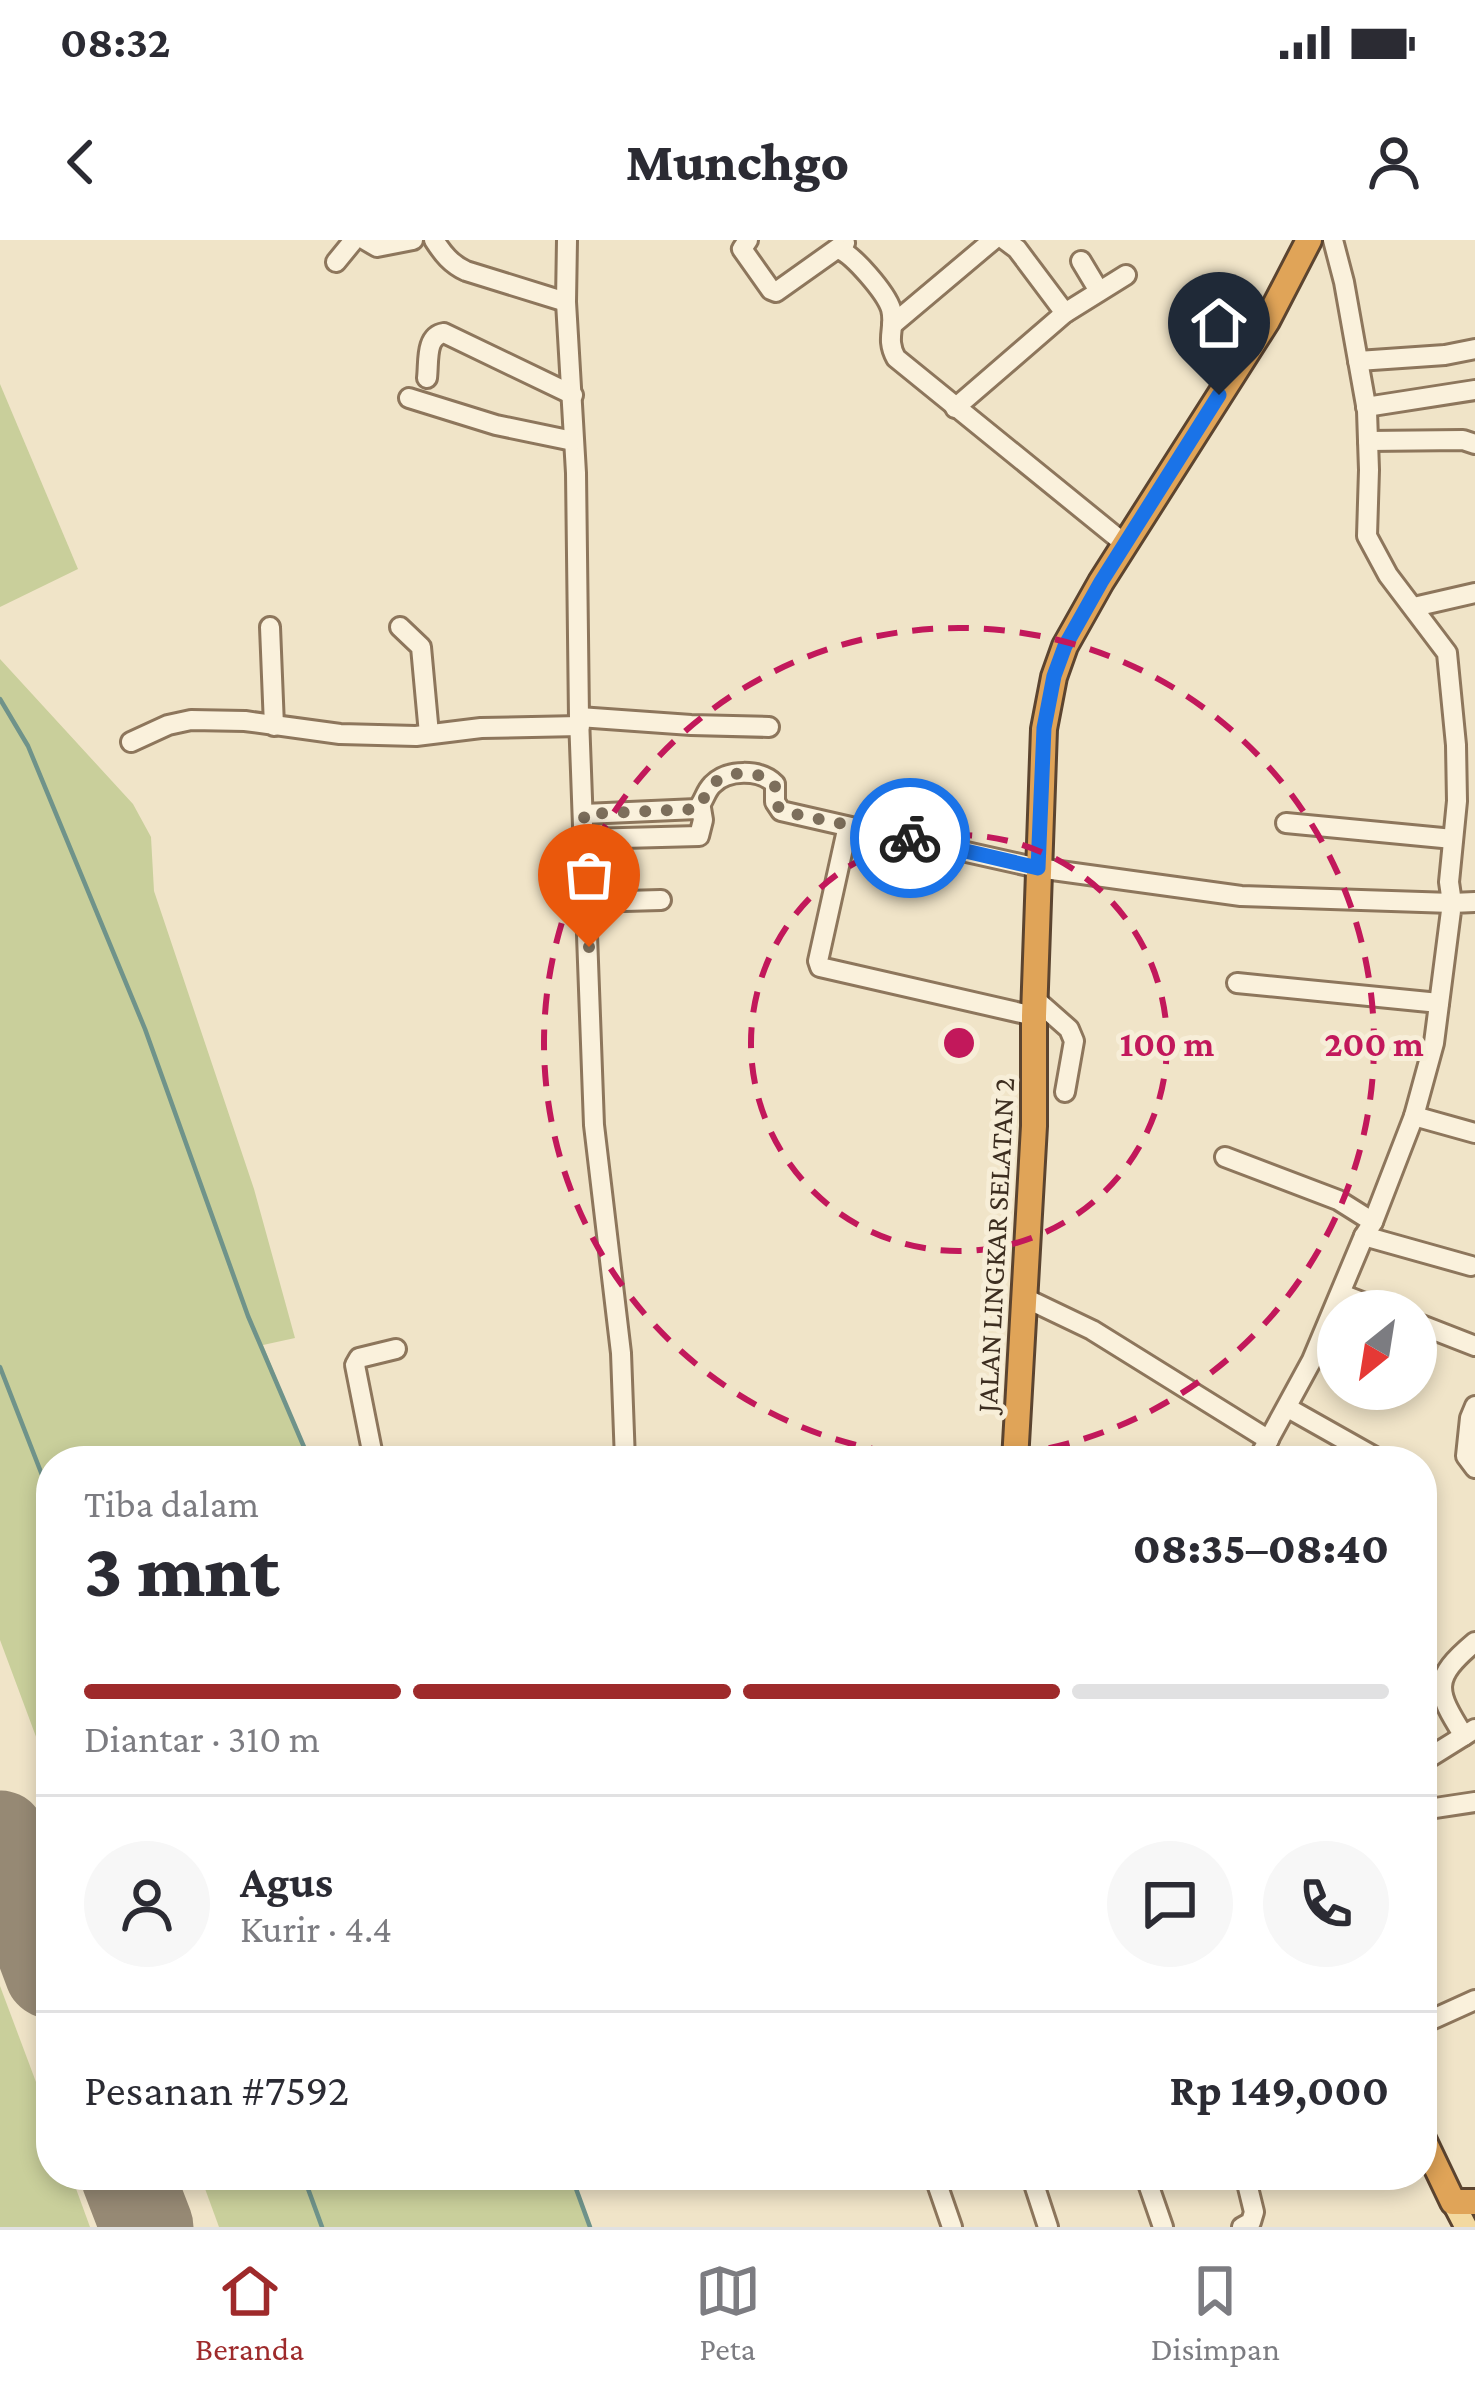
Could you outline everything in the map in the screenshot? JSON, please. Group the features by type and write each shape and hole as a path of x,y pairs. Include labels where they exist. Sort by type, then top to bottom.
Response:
{"highway":[{"name":"JALAN LINGKAR SELATAN 2","path":"1016,1446 1034,1126 1044,728 1054,676 1065,646 1267,321 1309,240"},
{"path":"1437,2160 1464,2202"}],"main road":[{"path":"1464,2202 1466,2227"}],"street":[{"path":"335,262 355,240"},
{"path":"365,240 376,247 413,240"},
{"path":"434,240 444,255 466,271 566,302"},
{"path":"567,240 594,1125 621,1353 624,1446"},
{"path":"748,240 742,249 773,291 782,290 843,245 890,305 889,344 896,358 1125,544"},
{"path":"892,325 993,240"},
{"path":"1005,240 1065,313"},
{"path":"1333,240 1366,407 1367,536 1388,575 1447,653 1457,801 1449,882 1452,903 1434,1042 1414,1116 1343,1290"},
{"path":"1081,261 1099,292"},
{"path":"955,408 1065,313 1126,275"},
{"path":"427,378 432,340 444,333 573,395"},
{"path":"1358,361 1475,350"},
{"path":"1366,407 1475,390"},
{"path":"409,398 496,425 573,441"},
{"path":"1368,442 1463,440 1475,444"},
{"path":"1414,607 1475,593"},
{"path":"270,627 274,726"},
{"path":"400,627 421,647 430,734"},
{"path":"131,742 191,720 340,734 430,734 579,722 769,727"},
{"path":"585,839 699,836 700,808 709,788 732,774 763,774 775,784 775,802 781,811 1038,868 1241,896 1475,902"},
{"path":"584,814 700,808"},
{"path":"1286,823 1453,838"},
{"path":"851,827 845,833 820,967 1035,1007 1069,1029 1074,1040 1065,1092"},
{"path":"588,902 661,900"},
{"path":"1237,983 1439,1003"},
{"path":"1414,1116 1475,1133"},
{"path":"1225,1157 1338,1201 1369,1229 1471,1266"},
{"path":"1023,1297 1092,1330 1269,1440"},
{"path":"1437,1331 1475,1346"},
{"path":"1266,1446 1317,1346"},
{"path":"371,1446 355,1365 359,1358 396,1349"},
{"path":"1475,1406 1466,1456 1475,1468"},
{"path":"1288,1408 1355,1446"},
{"path":"1437,1753 1469,1733 1443,1703 1442,1685 1448,1666 1475,1642"},
{"path":"1437,1808 1475,1802"},
{"path":"1437,2017 1475,2000"},
{"path":"939,2190 952,2227"},
{"path":"1036,2190 1048,2227"},
{"path":"1150,2190 1163,2227"},
{"path":"1242,2227 1251,2222 1254,2212 1249,2190"}],"green space":[{"path":"0,384 78,569 0,607"},
{"path":"0,659 133,804 151,837 154,891 254,1189 295,1338 263,1345 304,1446 36,1446 36,1737 0,1640"},
{"path":"0,1986 36,2082 36,2190 76,2190 90,2227 0,2227"},
{"path":"205,2190 575,2190 588,2227 219,2227"}],"waterway":[{"path":"0,699 28,746 145,1029 248,1316 304,1446"},
{"path":"0,1367 36,1459"},
{"path":"308,2190 322,2227"},
{"path":"576,2190 590,2227"}],"runway":[{"path":"0,1837 36,1932"},
{"path":"133,2190 147,2227"}],"way so far":[{"path":"589,947 584,814 697,809 709,788 721,779 732,774 763,774 775,784 775,802 781,811 910,838"}],"route":[{"path":"910,838 1038,868 1044,728 1065,646 1219,395"}]}
